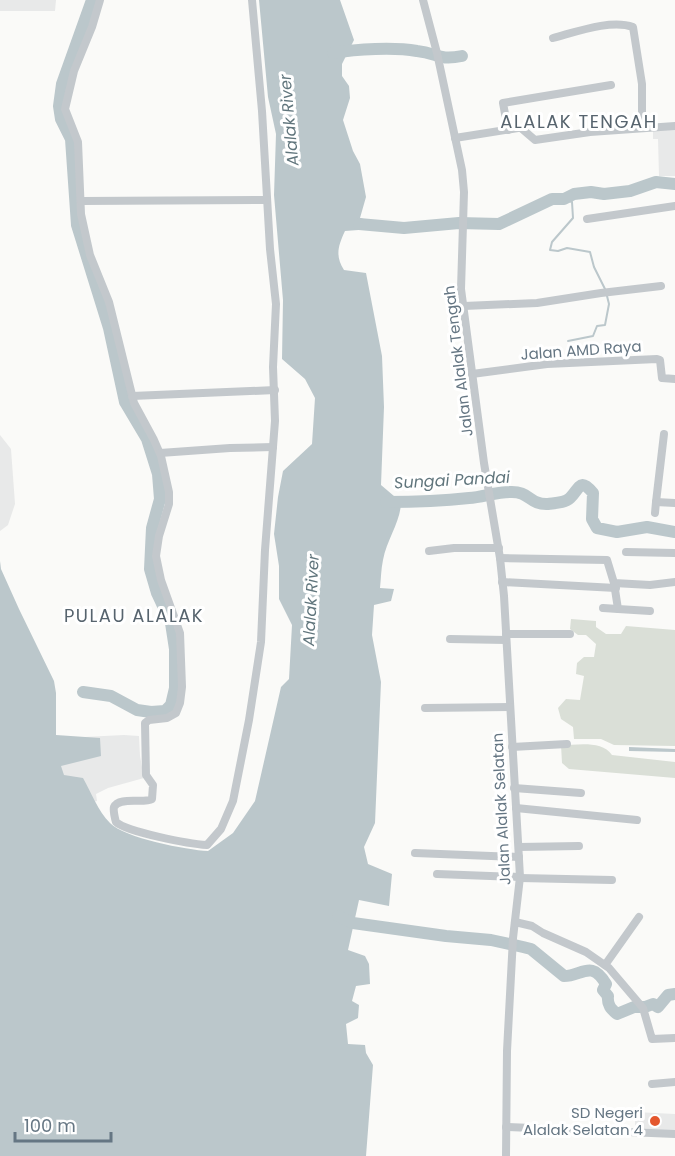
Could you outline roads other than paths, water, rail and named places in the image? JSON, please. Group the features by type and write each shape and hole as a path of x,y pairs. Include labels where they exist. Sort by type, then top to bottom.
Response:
{"street":[{"path":"100,0 74,71 65,109 78,142 83,221 90,255 110,302 132,396 160,453 169,497 156,556 161,580 180,633 182,687 176,713 167,718 149,720 145,723 146,775 153,785 152,799 147,802 132,800 113,808 116,822 123,827 204,845 209,845 221,829 233,801 249,720 261,642 273,447 276,304 252,0"},
{"name":"Jalan Alalak Tengah","path":"423,0 438,56 462,170 464,221 461,289 490,495"},
{"path":"553,38 596,27 633,27 642,84 642,127"},
{"path":"508,130 503,103 611,85"},
{"path":"455,138 521,128 535,140 642,127 675,126"},
{"path":"81,201 267,200"},
{"path":"587,219 675,206"},
{"path":"464,306 537,303 661,286"},
{"name":"Jalan AMD Raya","path":"472,374 547,364 657,359 660,360 662,378 675,379"},
{"path":"132,396 275,390"},
{"path":"655,513 664,434"},
{"path":"160,453 273,447"},
{"name":"Jalan Alalak Selatan","path":"490,495 502,582 520,878 512,949 506,1156"},
{"path":"656,502 675,503"},
{"path":"429,551 454,548 499,548"},
{"path":"626,552 675,553"},
{"path":"500,558 607,560 615,585 618,609"},
{"path":"502,582 615,585 675,582"},
{"path":"603,608 650,611"},
{"path":"450,639 570,634"},
{"path":"425,708 510,707"},
{"path":"512,747 567,744"},
{"path":"514,788 581,793"},
{"path":"516,808 637,820"},
{"path":"519,847 579,846"},
{"path":"415,853 519,857"},
{"path":"438,874 612,880"},
{"path":"605,965 639,917"},
{"path":"515,922 532,926 586,952 605,965 641,1005 652,1039 675,1038"},
{"path":"652,1084 675,1082"},
{"path":"506,1127 675,1134"}],"water":[{"name":"Alalak River","path":"259,0 340,0 354,40 342,64 342,76 349,86 350,98 343,120 353,151 360,164 366,197 360,218 374,222 372,229 345,231 339,246 339,255 344,270 366,273 382,356 384,407 381,485 401,502 399,516 385,552 381,570 380,588 394,589 391,601 374,605 372,635 381,682 375,823 364,847 368,864 392,874 389,906 359,900 348,950 365,956 369,964 370,984 356,986 352,1001 359,1005 358,1018 346,1024 348,1044 365,1045 366,1053 373,1065 366,1156 0,1156 0,561 1,569 19,609 54,681 56,735 100,738 101,756 61,766 64,775 83,778 98,807 110,823 128,834 171,846 208,851 233,833 255,801 281,687 289,679 292,625 279,599 279,566 274,534 283,471 312,444 315,398 305,379 282,359 283,300 274,195 276,134 268,97"},
{"path":"629,747 675,749 675,752 629,751"}],"waterway":[{"path":"83,692 111,696 137,710 151,712 165,711 171,705 175,688 175,649 171,623 157,593 150,569 152,528 160,499 158,474 147,439 125,402 109,328 77,225 71,139 61,119 59,106 62,84 92,0"},
{"path":"333,53 398,49 443,57 462,56"},
{"path":"359,224 404,228 459,223 499,224 552,199 564,199 574,194 591,192 604,194 630,191 656,182 675,184"},
{"path":"564,199 572,202 573,218 552,242 550,250 558,251 567,248 590,252 594,267 606,291"},
{"path":"568,341 593,336 597,326 605,325 609,304 607,296"},
{"name":"Sungai Pandai","path":"386,502 449,500 517,492 542,504 548,504 568,500 583,485 593,493 592,519 597,528 617,532 647,527 675,532"},
{"path":"338,916 353,923 491,940 531,949 564,976 591,970 601,976 606,984 603,990 608,996 610,1006 617,1014 634,1007 653,1004 658,1007 668,995 675,994"}],"place":[{"name":"SD Negeri Alalak Selatan 4","path":"655,1121"}],"district":[{"name":"ALALAK TENGAH","path":"579,121"},
{"name":"PULAU ALALAK","path":"134,615"}]}
